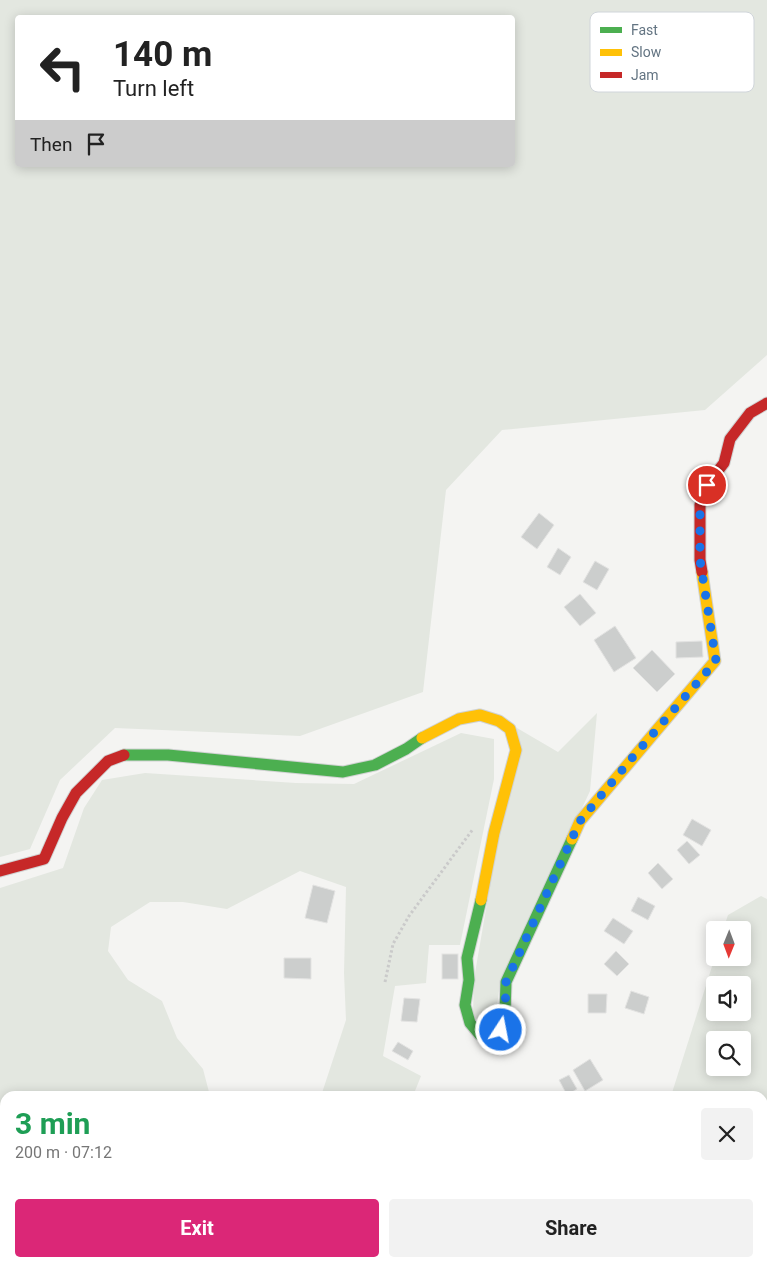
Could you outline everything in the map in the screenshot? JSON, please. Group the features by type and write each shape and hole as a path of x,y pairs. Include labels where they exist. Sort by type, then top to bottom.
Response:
{"street":[{"path":"0,871 44,859 62,818 76,793 108,761 125,754 168,755 344,772 375,765 460,719 480,715 500,720 510,729 516,750 494,833 486,882 467,958 469,980 465,1005 470,1023 480,1035 492,1038 501,1030 505,1013 506,982 580,821 716,661 700,560 700,504 707,485 724,463 730,439 750,413 767,403"}],"path":[{"path":"385,982 393,944 408,916 474,828"}],"shaded area":[{"path":"0,0 767,0 767,355 705,410 502,430 446,490 423,692 300,736 115,728 60,780 30,849 0,857"},
{"path":"597,713 590,791 500,983 494,1029 484,1029 473,1015 474,979 517,728 558,752"},
{"path":"461,733 494,739 494,779 460,945 429,945 426,983 395,986 383,1056 421,1076 415,1091 323,1091 346,1020 344,973 346,887 300,871 227,909 183,902 150,902 111,927 108,951 128,980 162,1001 177,1038 203,1069 209,1091 0,1091 0,888 63,868 84,808 102,780 145,773 296,783 354,784"},
{"path":"761,896 767,899 767,1091 673,1091 706,985 706,1021 751,1021 751,976 709,976 712,966 751,966 751,921 726,921 728,915"}],"building":[{"path":"539,513 554,525 537,549 521,537"},
{"path":"558,548 571,557 560,575 547,567"},
{"path":"595,561 609,569 597,590 583,582"},
{"path":"580,594 596,613 580,626 564,607"},
{"path":"615,626 636,658 614,672 594,640"},
{"path":"702,641 703,657 676,658 676,642"},
{"path":"652,650 675,674 657,692 633,668"},
{"path":"692,819 711,830 702,846 683,835"},
{"path":"687,841 700,855 689,864 677,850"},
{"path":"658,863 673,879 662,889 648,873"},
{"path":"313,885 335,891 327,923 305,918"},
{"path":"638,897 655,906 648,920 631,911"},
{"path":"613,918 633,931 624,944 604,931"},
{"path":"616,951 629,964 617,976 604,964"},
{"path":"442,954 458,954 458,979 442,979"},
{"path":"284,958 311,958 311,979 284,978"},
{"path":"631,991 649,997 644,1014 625,1008"},
{"path":"588,994 607,994 606,1013 588,1013"},
{"path":"404,998 420,999 417,1022 401,1021"},
{"path":"398,1042 413,1051 408,1060 392,1051"},
{"path":"590,1059 603,1080 585,1091 573,1070"},
{"path":"569,1075 577,1089 565,1091 559,1080"}],"traffic: fast":[{"path":"124,755 168,755 343,772 375,765 406,749 422,738"},
{"path":"481,900 467,958 469,980 465,1005 470,1023 480,1035 492,1038 501,1030 505,1013 506,982 572,839"}],"traffic: slow":[{"path":"572,839 580,821 715,661 702,572"},
{"path":"422,738 459,719 480,715 499,721 510,729 516,750 494,833 481,900"}],"traffic: jam":[{"path":"702,572 700,560 700,505 707,485 724,463 730,439 750,413 767,403"},
{"path":"0,871 44,859 62,818 76,793 108,761 124,755"}],"route":[{"path":"501,1030 505,1013 506,982 580,821 716,661 700,560 700,504 707,485"}]}
